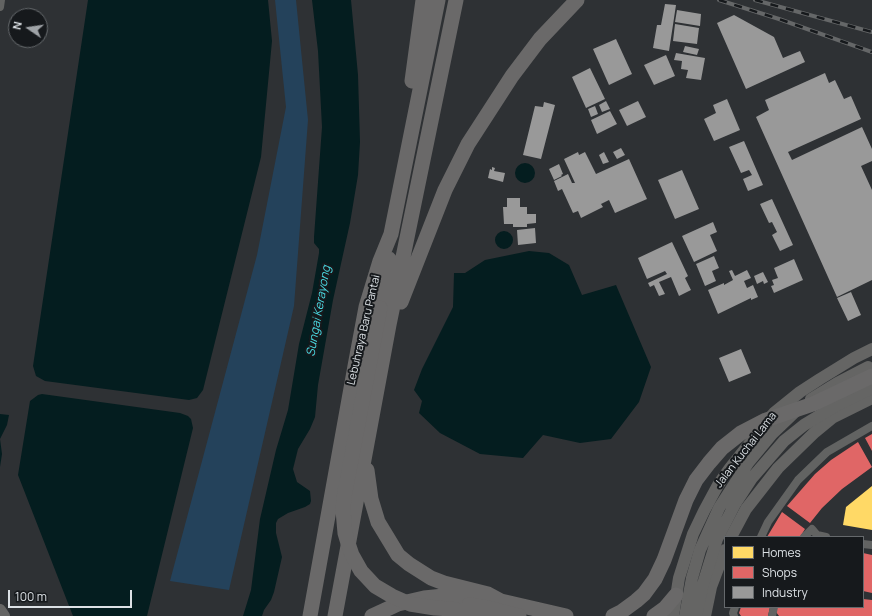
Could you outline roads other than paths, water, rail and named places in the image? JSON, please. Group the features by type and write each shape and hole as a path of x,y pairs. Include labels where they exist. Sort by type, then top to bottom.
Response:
{"highway":[{"path":"413,124 410,96 424,0"},
{"name":"Lebuhraya Baru Pantai","path":"310,616 366,307 380,261 391,234 438,0"},
{"path":"335,616 366,456 389,325 456,0"},
{"path":"389,325 405,294 445,190 468,144 512,76 540,39 577,0"},
{"path":"391,234 390,257 344,497 343,510 345,533 352,555 362,571 375,586 410,604 451,609 481,616"},
{"path":"613,616 621,612 644,594 654,579 664,560 686,500 696,480 722,448 741,433 766,420 813,404 872,376"},
{"path":"366,456 374,511 384,534 398,555 431,578 444,583 488,594 501,601"},
{"path":"654,616 665,608 676,595"},
{"path":"372,616 398,604 434,596 501,601 566,616"},
{"path":"409,616 418,611 442,604 451,604 484,607 519,616"}],"main road":[{"name":"Jalan Kuchai Lama","path":"673,616 679,578 693,534 718,485 730,468 774,413 800,392 854,358 872,349"},
{"name":"Jalan Kuchai Lama","path":"685,616 692,578 706,536 719,508 748,463 772,434 805,404 837,383 872,364"},
{"name":"Jalan Kuchai Lama","path":"696,616 703,584 717,539 735,504 752,478 784,441 804,425 837,405 872,388"},
{"path":"732,536 746,509 763,486 787,459 832,418 872,398"},
{"path":"707,613 711,587 724,553"},
{"path":"679,578 684,588 687,590 698,593 706,592 711,587"},
{"path":"0,610 4,616"}],"street":[{"path":"0,7 1,0"},
{"path":"761,536 768,522 798,480 827,452 872,426"},
{"path":"805,536 812,529 817,535 822,536"}],"water":[{"path":"88,0 268,0 272,41 261,157 203,390 197,398 189,400 45,381 36,376 33,366"},
{"name":"Sungai Kerayong","path":"312,0 351,0 358,75 360,142 358,175 350,223 333,300 318,385 315,417 310,429 298,449 293,469 297,482 310,491 311,501 310,504 305,507 288,513 278,519 276,523 276,533 282,557 274,592 262,616 243,616 251,590 260,519 276,450 288,410 299,344 312,293 319,253 319,249 314,243 314,237 322,127 318,51"},
{"path":"525,163 532,166 535,173 532,180 525,183 518,180 515,173 518,166"},
{"path":"504,231 510,234 513,240 510,246 504,249 498,246 495,240 498,234"},
{"path":"529,251 549,253 569,265 582,295 616,285 651,367 639,402 611,439 580,443 543,435 523,458 480,454 440,433 419,413 422,401 414,390 422,369 453,307 454,273 465,273 485,260"},
{"path":"42,394 180,413 191,419 193,428 147,616 73,616 18,475 30,401"},
{"path":"0,414 9,415 7,425 0,439"},
{"path":"0,439 2,454 0,467"}],"railway":[{"path":"719,0 779,19 872,52"},
{"path":"755,0 872,32"}]}
